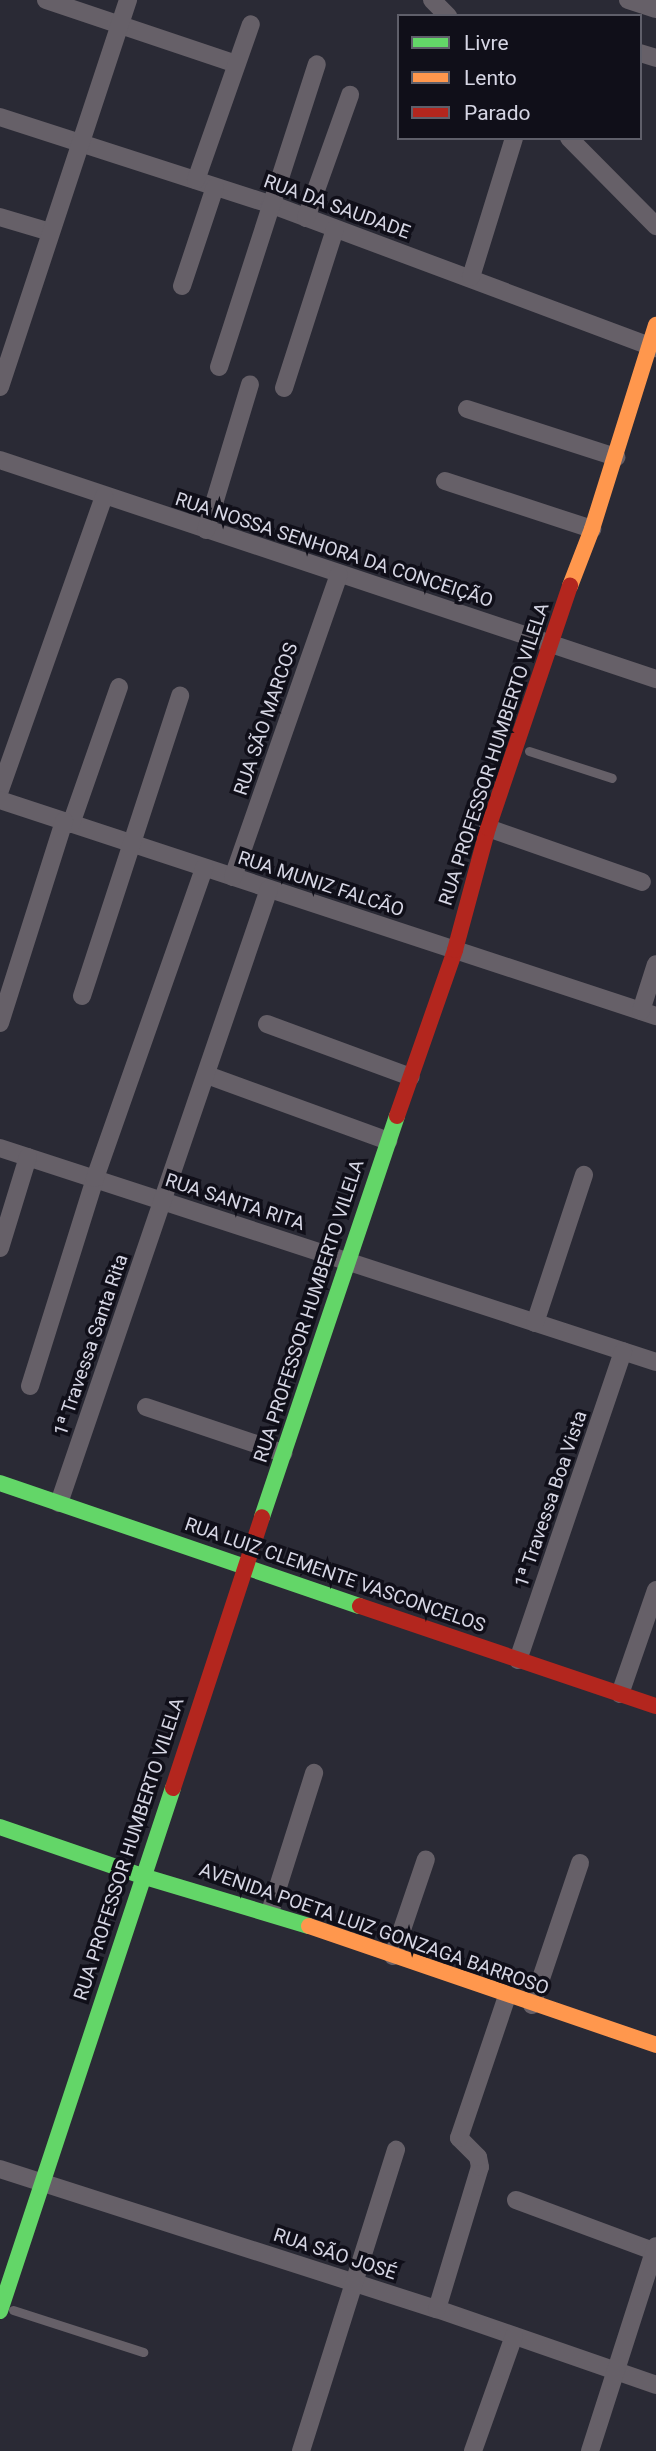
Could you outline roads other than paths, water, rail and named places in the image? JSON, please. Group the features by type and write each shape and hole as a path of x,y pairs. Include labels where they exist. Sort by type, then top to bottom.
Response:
{"street":[{"path":"46,0 236,64"},
{"path":"0,387 43,230 81,144 128,0"},
{"path":"432,0 445,14"},
{"path":"631,0 656,9"},
{"path":"196,180 251,24"},
{"path":"219,367 317,64"},
{"path":"306,218 349,95"},
{"name":"RUA DA SAUDADE","path":"0,117 270,204 653,346"},
{"path":"471,277 513,140"},
{"path":"571,140 656,226"},
{"path":"182,286 215,187"},
{"path":"0,217 43,230"},
{"path":"284,388 335,229"},
{"name":"RUA PROFESSOR HUMBERTO VILELA","path":"5,2309 40,2183 347,1260 454,950 488,828 522,749 549,642 592,529 653,346 656,325"},
{"path":"206,530 250,384"},
{"path":"467,409 616,457"},
{"name":"RUA NOSSA SENHORA DA CONCEIÇÃO","path":"0,460 656,679"},
{"path":"445,481 592,529"},
{"path":"0,790 104,496"},
{"name":"RUA SÃO MARCOS","path":"233,877 339,575"},
{"path":"0,1023 68,823 119,687"},
{"path":"82,996 180,696"},
{"name":"RUA MUNIZ FALCÃO","path":"0,800 648,1014"},
{"path":"488,828 642,883"},
{"path":"30,1387 95,1178 204,867"},
{"name":"1ª Travessa Santa Rita","path":"59,1503 269,889"},
{"path":"648,1014 656,964"},
{"path":"267,1024 411,1077"},
{"path":"207,1075 388,1141"},
{"name":"RUA SANTA RITA","path":"0,1148 656,1363"},
{"path":"0,1248 28,1157"},
{"path":"535,1322 584,1175"},
{"name":"1ª Travessa Boa Vista","path":"519,1660 622,1351"},
{"path":"146,1407 283,1453"},
{"name":"RUA LUIZ CLEMENTE VASCONCELOS","path":"0,1483 656,1706"},
{"path":"621,1694 656,1590"},
{"path":"270,1912 314,1773"},
{"name":"AVENIDA POETA LUIZ GONZAGA BARROSO","path":"0,1827 142,1876 270,1912 532,2005 656,2045"},
{"path":"393,1956 426,1858"},
{"path":"532,2005 580,1863"},
{"path":"437,2309 480,2167 478,2157 459,2138 507,1996"},
{"path":"301,2451 396,2150"},
{"name":"RUA SÃO JOSÉ","path":"0,2169 437,2309 656,2385"},
{"path":"516,2200 655,2250 590,2451"},
{"path":"473,2451 514,2336"}],"lane":[{"path":"522,749 612,778"},
{"path":"5,2309 143,2352"}]}
